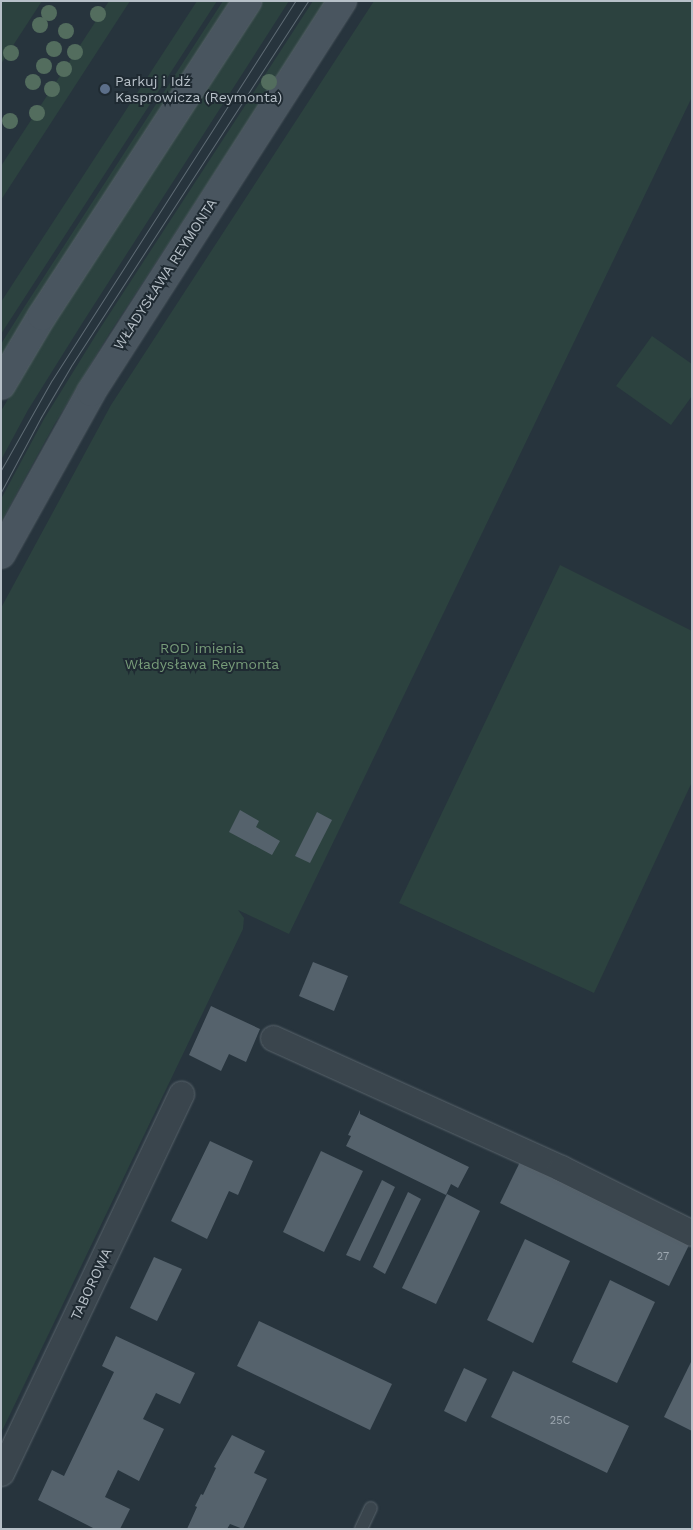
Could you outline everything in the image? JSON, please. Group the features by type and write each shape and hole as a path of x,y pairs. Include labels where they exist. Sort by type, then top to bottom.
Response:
{"main road":[{"path":"1,384 42,316 247,1"},
{"name":"WŁADYSŁAWA REYMONTA","path":"1,554 90,392 342,1"}],"street":[{"path":"273,1038 561,1168 692,1233"},
{"name":"TABOROWA","path":"1,1473 181,1094"}],"lane":[{"path":"361,1529 371,1508"}],"green space":[{"path":"1,1 42,1 1,64"},
{"path":"109,1 130,1 1,200 1,166"},
{"path":"197,1 217,1 1,334 1,302"},
{"path":"223,1 231,1 28,313 1,358 1,344"},
{"path":"262,1 289,1 83,322 28,410 1,460 1,411 61,308"},
{"path":"313,1 327,1 109,334 54,425 1,522 1,499 44,419 99,330"},
{"name":"ROD imienia Władysława Reymonta","path":"374,1 692,1 692,97 289,934 238,910 244,918 243,929 1,1433 1,608 111,405"},
{"path":"652,336 692,364 692,396 671,425 616,386"},
{"path":"560,565 692,631 692,782 594,993 399,903"}],"building":[{"path":"240,810 259,821 256,827 280,841 272,855 229,832"},
{"path":"317,812 332,820 310,863 295,856"},
{"path":"313,962 348,976 334,1011 299,996"},
{"path":"211,1006 260,1029 246,1062 229,1054 221,1071 189,1055"},
{"path":"360,1110 360,1114 469,1167 458,1188 451,1184 446,1195 346,1146 351,1136 348,1135"},
{"path":"210,1141 253,1161 238,1195 229,1191 207,1239 171,1221"},
{"path":"321,1151 363,1171 324,1252 283,1232"},
{"path":"520,1162 689,1245 669,1286 500,1203"},
{"path":"382,1180 395,1187 360,1261 346,1255"},
{"path":"408,1192 421,1199 385,1274 373,1267"},
{"path":"447,1194 480,1211 436,1304 402,1288"},
{"path":"525,1239 570,1261 533,1343 487,1320"},
{"path":"154,1257 182,1269 157,1321 130,1308"},
{"path":"610,1280 655,1302 617,1383 572,1362"},
{"path":"259,1321 392,1384 370,1430 237,1366"},
{"path":"116,1336 195,1373 180,1404 156,1393 143,1419 164,1429 139,1481 118,1470 105,1497 130,1509 120,1529 95,1529 38,1500 52,1470 64,1476 114,1372 102,1366"},
{"path":"692,1360 692,1431 664,1417"},
{"path":"464,1368 487,1379 466,1422 444,1411"},
{"path":"513,1371 629,1426 607,1473 491,1417"},
{"path":"232,1435 265,1451 254,1473 267,1479 243,1529 230,1524 227,1529 187,1529 197,1507 195,1506 201,1494 203,1495 216,1468 214,1467"}],"tram line":[{"path":"1,470 52,380 295,1"},
{"path":"1,492 71,366 308,1"}],"place":[{"name":"Parkuj i Idź Kasprowicza (Reymonta)","path":"105,89"}]}
